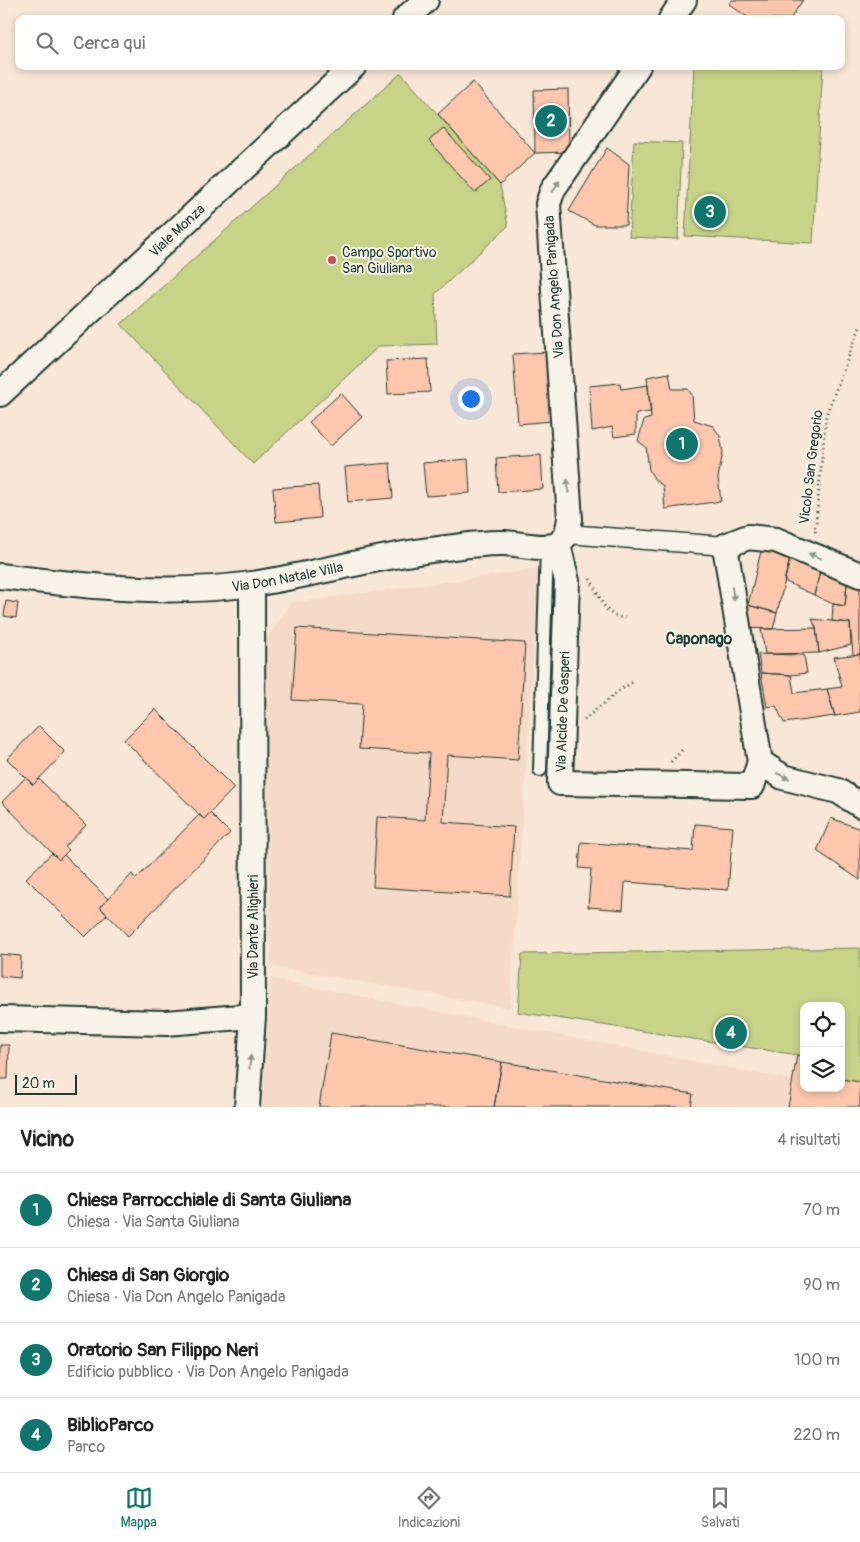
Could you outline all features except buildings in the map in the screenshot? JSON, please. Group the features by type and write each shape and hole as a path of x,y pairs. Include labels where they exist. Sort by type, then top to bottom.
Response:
{"street":[{"path":"409,15 426,0"},
{"path":"674,15 684,0"},
{"name":"Viale Monza","path":"0,394 350,70"},
{"name":"Via Don Angelo Panigada","path":"557,542 570,519 570,503 548,204 553,189 635,70"},
{"path":"557,542 725,546 748,537 776,540 860,575"},
{"name":"Via Alcide De Gasperi","path":"557,542 567,581 560,784 752,786 760,762 725,546"},
{"name":"Via Don Natale Villa","path":"0,576 127,590 186,590 252,584 424,551 492,543 557,542"},
{"name":"Via Dante Alighieri","path":"247,1107 253,1016 252,584"},
{"path":"760,762 782,777 838,791 860,805"},
{"path":"0,1019 166,1023 253,1016"}],"lane":[{"path":"540,770 557,542"}],"path":[{"name":"Vicolo San Gregorio","path":"812,555 826,415 860,327"},
{"path":"564,568 586,574 599,599 609,613 617,618 625,618"},
{"path":"562,733 580,724 600,709 620,690 633,682"}],"shaded area":[{"path":"539,569 510,1008 271,966 264,643 291,603"},
{"path":"270,979 791,1080 786,1107 262,1107"}],"green space":[{"path":"694,70 823,70 813,243 685,236"},
{"name":"Campo Sportivo San Giuliana","path":"401,73 500,185 508,226 435,294 437,344 379,346 253,464 121,324"},
{"path":"634,141 682,143 678,239 629,237"},
{"path":"860,948 860,1082 845,1080 845,1002 800,1002 800,1055 518,1012 522,954"}],"place":[{"name":"Chiesa di San Giorgio","path":"551,121"},
{"name":"Oratorio San Filippo Neri","path":"710,212"},
{"name":"Campo Sportivo San Giuliana","path":"332,260"},
{"name":"Chiesa Parrocchiale di Santa Giuliana","path":"682,444"},
{"name":"BiblioParco","path":"731,1033"}],"district":[{"name":"Caponago","path":"699,639"}]}
